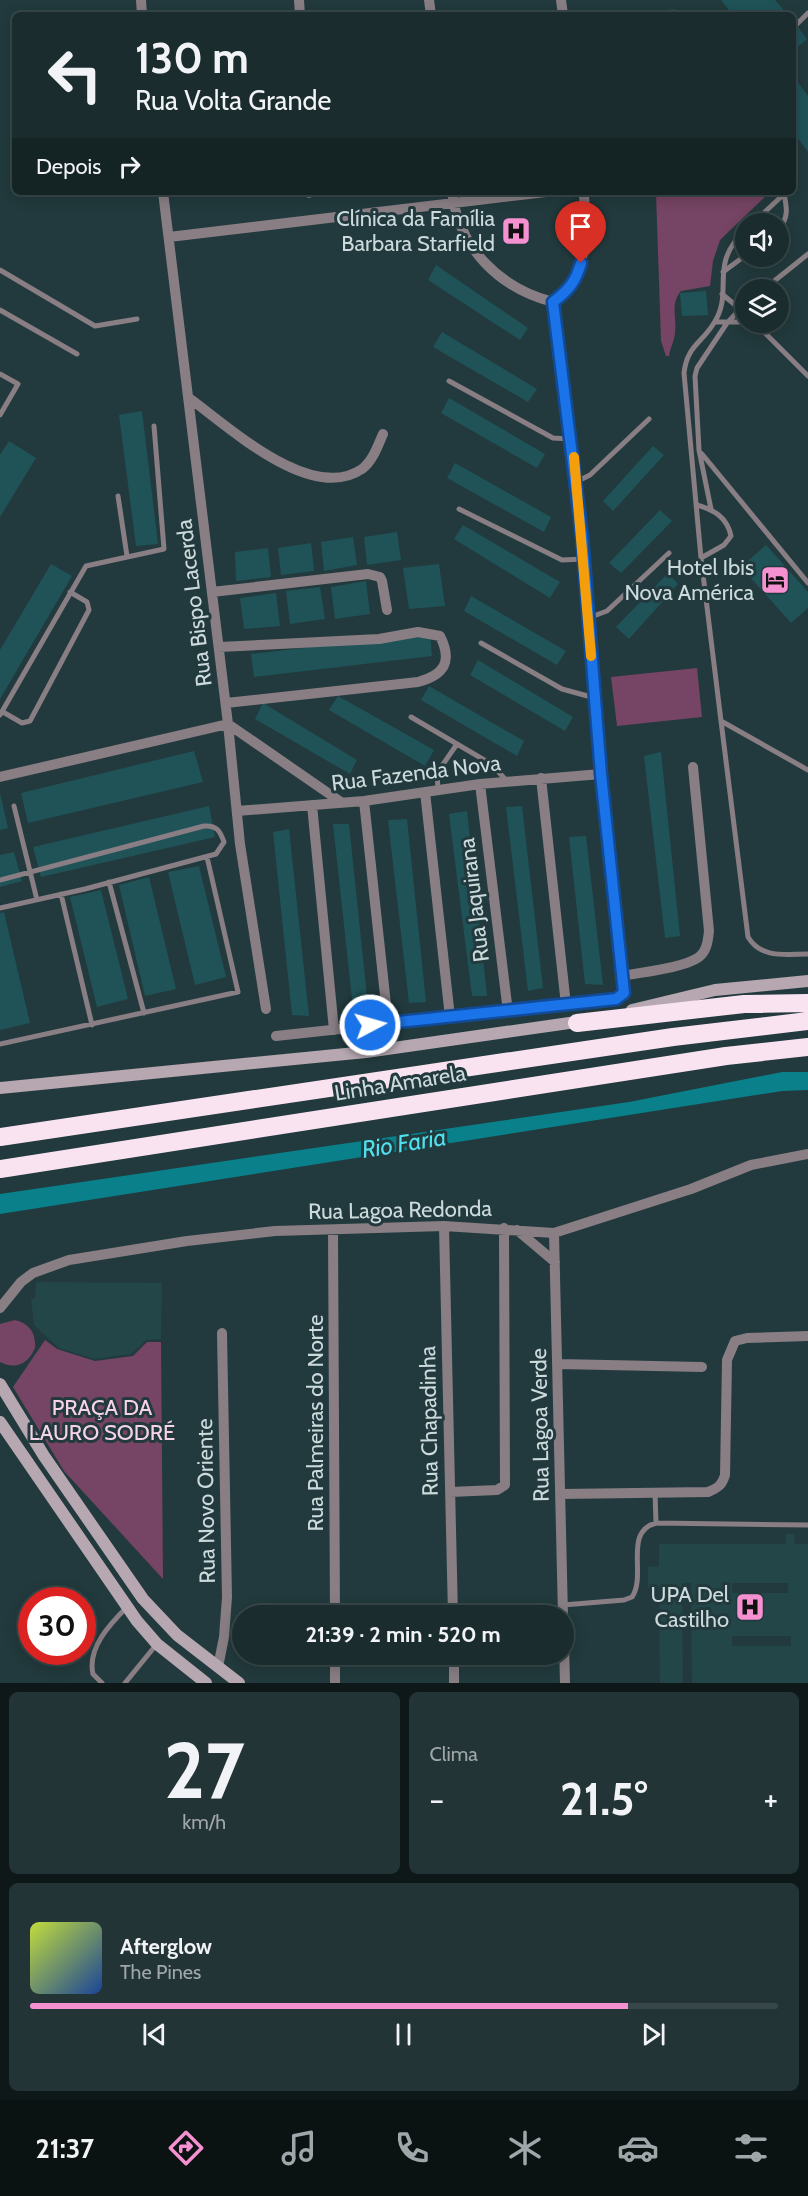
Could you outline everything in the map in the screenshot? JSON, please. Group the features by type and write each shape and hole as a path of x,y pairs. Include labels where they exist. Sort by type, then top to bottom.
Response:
{"highway":[{"path":"577,1023 744,1004 808,1003"},
{"name":"Linha Amarela","path":"0,1137 673,1037 808,1022"},
{"name":"Linha Amarela","path":"0,1168 726,1056 808,1047"}],"main road":[{"name":"Linha Amarela","path":"0,1088 355,1053 577,1023 715,990 808,981"},
{"path":"0,1384 44,1456 143,1599 177,1635 239,1683"},
{"path":"0,1422 127,1607 157,1644 206,1683"}],"street":[{"name":"Rua Bispo Lacerda","path":"164,195 237,811 266,1009"},
{"path":"169,237 453,197 490,195"},
{"path":"453,197 459,226 480,258 515,287 537,298 553,302 567,292 576,279 581,263 585,236 584,195"},
{"path":"276,1036 508,1012 623,996 623,976 601,774 572,439 553,302"},
{"path":"189,398 275,460 297,471 320,477 343,476 362,469 372,459 384,434"},
{"path":"212,592 368,574 382,581 387,610"},
{"path":"219,647 379,639 418,632 440,636 447,649 444,668 434,677 418,682 226,703"},
{"path":"0,777 228,724 340,802"},
{"path":"623,976 690,962 704,952 708,942 709,931 693,766"},
{"name":"Rua Fazenda Nova","path":"237,811 364,801 480,784 601,774"},
{"path":"542,778 566,1005"},
{"name":"Rua Jaquirana","path":"480,784 508,1012"},
{"path":"425,792 450,1017"},
{"path":"364,801 388,1023"},
{"path":"312,805 333,1030"},
{"name":"Rua Lagoa Redonda","path":"0,1308 21,1282 33,1273 69,1260 238,1235 444,1226 504,1228 554,1233 691,1189 751,1165 808,1154"},
{"name":"Rua Chapadinha","path":"444,1226 453,1605"},
{"path":"450,1492 497,1490 505,1485 504,1228"},
{"name":"Rua Palmeiras do Norte","path":"333,1230 335,1605"},
{"path":"517,1230 555,1262"},
{"name":"Rua Lagoa Verde","path":"554,1233 559,1364 563,1605"},
{"name":"Rua Novo Oriente","path":"218,1667 224,1637 227,1597 222,1333"},
{"path":"561,1494 708,1492 723,1483 727,1360 735,1341 747,1338 808,1336"},
{"path":"559,1364 702,1367"},
{"path":"335,1665 335,1683"},
{"path":"454,1665 454,1683"},
{"path":"565,1665 565,1683"}],"lane":[{"path":"796,25 808,13"},
{"path":"763,213 781,195"},
{"path":"784,195 787,213"},
{"path":"735,241 728,249 722,294 715,322 690,351 684,374 701,558 748,937 753,945 766,952 808,954"},
{"path":"777,279 808,254"},
{"path":"723,273 735,264"},
{"path":"0,270 95,326 137,319"},
{"path":"722,294 735,305"},
{"path":"0,310 77,354"},
{"path":"711,509 699,450 695,372 735,313"},
{"path":"715,322 735,323"},
{"path":"765,333 808,376"},
{"path":"0,374 18,384 0,416"},
{"path":"449,381 553,438 572,439"},
{"path":"576,482 590,475 649,419"},
{"path":"70,592 87,602 89,610 30,721 22,723 2,713 70,592 86,566 164,549 154,426"},
{"path":"699,450 808,583"},
{"path":"118,496 127,556"},
{"path":"697,505 711,509 725,521 730,536 724,545 701,558"},
{"path":"459,509 562,560 584,559"},
{"path":"588,618 607,612 669,553"},
{"path":"481,643 562,689 595,698"},
{"path":"411,717 491,764 507,782"},
{"path":"721,721 808,770"},
{"path":"438,790 437,773 457,744"},
{"path":"14,806 37,900"},
{"path":"0,880 209,825 221,832 224,842 220,851 207,857 0,908"},
{"path":"0,1044 238,992 207,857"},
{"path":"110,882 144,1013"},
{"path":"61,894 92,1025"},
{"path":"655,1493 656,1523"},
{"path":"574,1608 633,1597 636,1589 640,1535 648,1526 656,1523 808,1525"},
{"path":"102,1683 93,1674 92,1659 107,1629 127,1607"},
{"path":"125,1683 157,1644"}],"shaded area":[{"path":"36,1282 162,1283 161,1339 146,1340 131,1354 94,1359 59,1348 34,1325 31,1299 35,1299"},
{"name":"UPA Del Castilho","path":"786,1534 794,1534 795,1544 808,1544 808,1683 692,1683 691,1583 682,1583 683,1683 660,1683 659,1587 648,1587 648,1567 659,1566 659,1544 785,1544","holes":["732,1583 788,1583 788,1593 732,1593","732,1636 791,1636 791,1646 732,1646"]}],"green space":[{"path":"656,195 767,195 748,213 735,213 735,226 720,240 713,261 710,286 681,291 675,306 674,338 669,356 666,356 661,341"},
{"path":"697,668 702,717 617,726 611,677"},
{"path":"15,1320 25,1324 31,1330 35,1348 25,1362 11,1365 0,1362 0,1324"},
{"name":"PRAÇA DA LAURO SODRÉ","path":"45,1340 57,1349 95,1361 133,1356 147,1342 161,1342 163,1579 64,1471 13,1387"}],"water":[{"name":"Rio Faria","path":"782,1072 808,1072 808,1090 782,1091 0,1214 0,1194 629,1102"}],"building":[{"path":"721,0 775,0 785,12 748,11 731,12"},
{"path":"675,9 676,12 646,12"},
{"path":"796,25 807,39 796,48"},
{"path":"796,80 808,96 808,152 796,136"},
{"path":"436,265 528,328 520,340 428,280"},
{"path":"706,291 708,315 682,316 680,293"},
{"path":"442,332 537,389 528,402 433,347"},
{"path":"449,398 545,454 537,468 441,413"},
{"path":"142,411 158,544 136,546 119,415"},
{"path":"9,441 36,458 0,517 0,455"},
{"path":"653,446 664,455 613,511 603,501"},
{"path":"455,463 551,517 544,532 447,478"},
{"path":"660,510 672,521 621,573 609,563"},
{"path":"463,525 560,582 550,598 454,539"},
{"path":"397,532 401,560 367,565 364,537"},
{"path":"353,537 357,565 324,571 321,542"},
{"path":"311,543 314,571 281,575 278,548"},
{"name":"Hotel Ibis Nova América","path":"766,545 808,592 808,608 791,623 741,567"},
{"path":"268,548 271,577 236,581 235,552"},
{"path":"51,564 72,576 0,699 0,650"},
{"path":"439,564 445,606 409,609 403,568"},
{"path":"668,573 678,584 629,639 616,627"},
{"path":"366,581 370,614 335,619 331,587"},
{"path":"320,587 325,619 290,624 286,591"},
{"path":"276,593 280,626 244,629 240,598"},
{"path":"471,596 566,651 557,665 464,611"},
{"path":"430,633 432,656 254,677 251,654"},
{"path":"478,660 573,717 565,731 470,675"},
{"path":"429,686 524,741 517,756 421,700"},
{"path":"338,696 434,750 425,766 329,710"},
{"path":"263,703 357,760 350,774 255,719"},
{"path":"194,751 203,782 28,823 21,793"},
{"path":"661,752 680,936 665,938 644,756"},
{"path":"0,793 8,828 0,830"},
{"path":"209,806 215,837 41,877 33,847"},
{"path":"522,806 543,988 528,991 506,807"},
{"path":"467,811 487,996 472,996 449,814"},
{"path":"407,819 426,1002 409,1003 388,820"},
{"path":"333,824 349,824 368,1006 353,1008"},
{"path":"289,829 309,1016 292,1015 273,832"},
{"path":"586,836 603,985 585,984 569,837"},
{"path":"14,852 22,881 0,887 0,855"},
{"path":"199,866 226,977 195,985 168,872"},
{"path":"149,877 176,989 145,996 119,885"},
{"path":"101,890 128,999 97,1007 70,897"},
{"path":"4,912 30,1023 0,1030 0,913"}],"slow traffic":[{"path":"574,457 591,656"}],"place":[{"name":"Clínica da Família Barbara Starfield","path":"516,231"},
{"name":"Hotel Ibis Nova América","path":"775,580"},
{"name":"UPA Del Castilho","path":"750,1607"}],"route":[{"path":"370,1025 616,999 621,998 625,991 601,774 570,418 553,302 567,292 576,279 581,263"}]}
